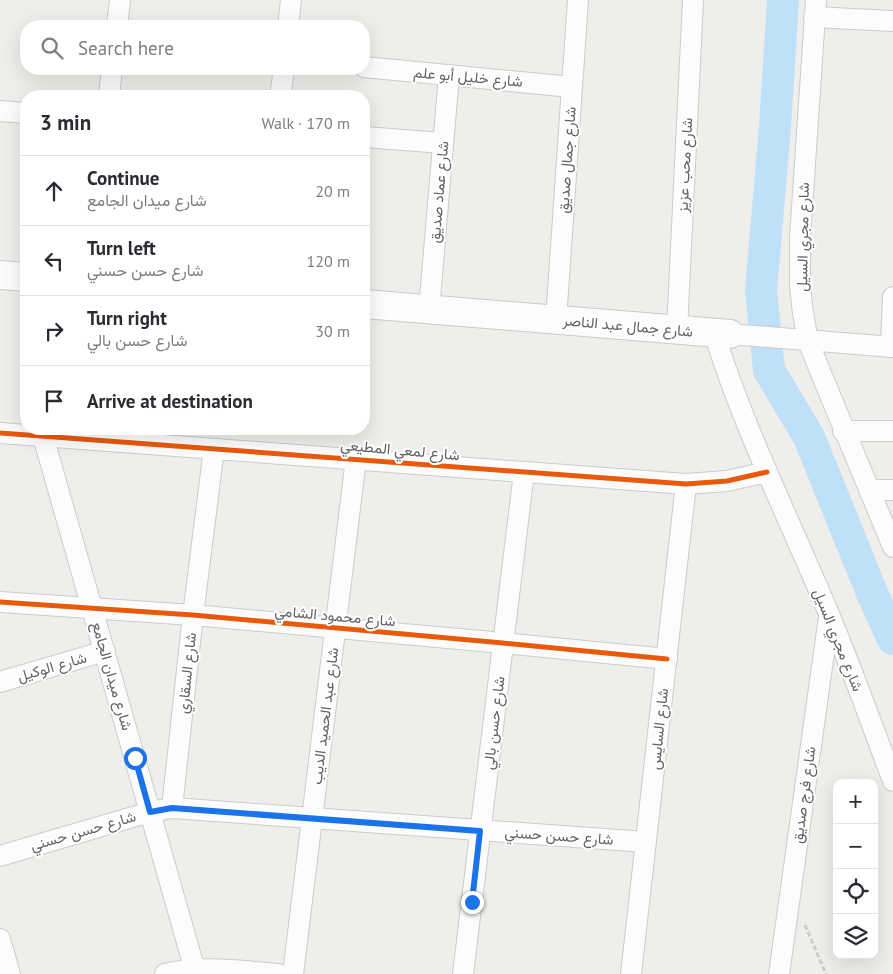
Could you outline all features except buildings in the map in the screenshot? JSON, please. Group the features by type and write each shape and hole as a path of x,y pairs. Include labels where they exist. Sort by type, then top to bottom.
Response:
{"street":[{"path":"118,20 120,0"},
{"path":"289,20 291,0"},
{"name":"شارع جمال صديق","path":"556,320 578,0"},
{"name":"شارع محب عزيز","path":"677,330 693,0"},
{"path":"815,9 893,21"},
{"name":"شارع مجري السيل","path":"815,9 800,238 800,340 843,431 893,547"},
{"name":"شارع خليل أبو علم","path":"370,68 572,87"},
{"path":"110,90 111,75"},
{"path":"281,90 283,75"},
{"name":"شارع عماد صديق","path":"429,310 449,75"},
{"path":"0,111 20,113"},
{"path":"370,137 443,143"},
{"path":"0,275 20,277"},
{"path":"892,347 893,297"},
{"name":"شارع جمال عبد الناصر","path":"370,305 892,347"},
{"name":"شارع مجري السيل","path":"722,333 725,368 830,616 893,781"},
{"path":"843,431 893,431"},
{"name":"شارع لمعي المطيعي","path":"0,433 20,434"},
{"name":"شارع لمعي المطيعي","path":"29,435 686,484 727,481 768,472"},
{"name":"شارع ميدان الجامع","path":"43,436 196,972"},
{"name":"شارع السقاري","path":"172,808 193,615 214,449"},
{"name":"شارع عبد الحميد الديب","path":"293,974 356,459"},
{"name":"شارع حسن بالي","path":"463,974 524,472"},
{"name":"شارع السايس","path":"631,974 686,484"},
{"path":"869,490 893,490"},
{"name":"شارع محمود الشامي","path":"0,602 193,615 667,659"},
{"name":"شارع فرج صديق","path":"779,974 830,616"},
{"name":"شارع الوكيل","path":"0,682 105,651"},
{"name":"شارع حسن حسني","path":"0,856 150,812 172,808 646,842"},
{"path":"0,939 10,974"},
{"path":"165,974 216,969 278,974"}],"path":[{"path":"791,892 826,974"}],"waterway":[{"path":"783,0 775,127 761,290 769,370 809,437 872,593 893,639"}],"cycle path":[{"path":"0,433 20,434"},
{"path":"27,435 686,484 727,481 767,472"},
{"path":"0,602 193,615 667,659"}],"route":[{"path":"135,758 150,812 172,808 480,831 472,902"}]}
